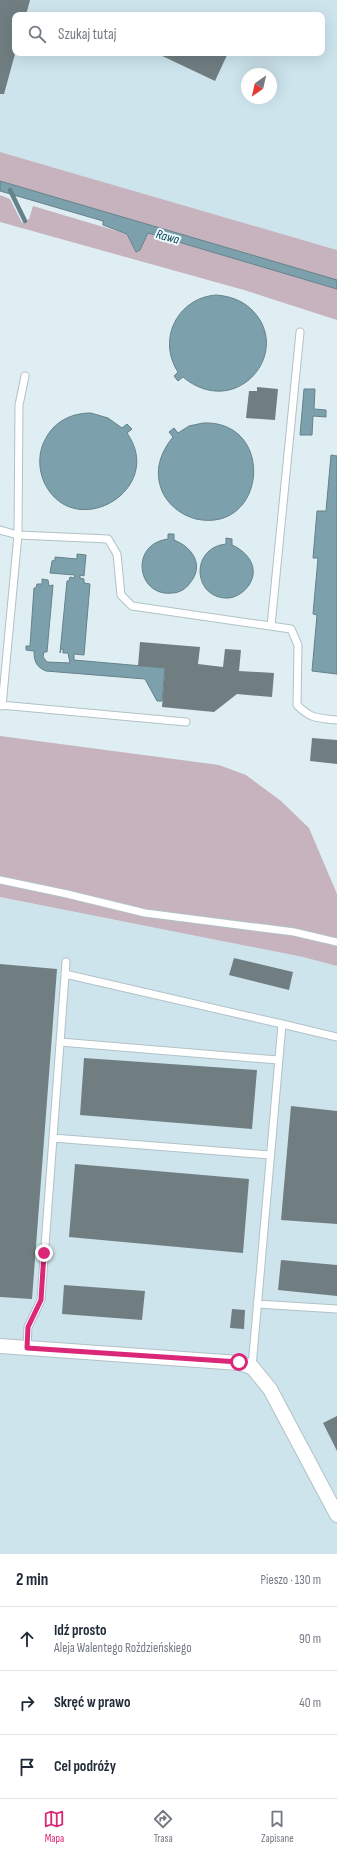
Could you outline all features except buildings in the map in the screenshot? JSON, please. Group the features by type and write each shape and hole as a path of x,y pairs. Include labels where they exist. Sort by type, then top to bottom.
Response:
{"street":[{"path":"0,1346 239,1362 252,1367 270,1389 336,1510"}],"lane":[{"path":"271,626 300,332"},
{"path":"25,376 19,405 18,535 1,706 186,722"},
{"path":"0,530 18,535 108,539 117,554 121,595 132,606 291,629 298,645 297,705 307,715 337,720"},
{"path":"0,880 67,894 145,913 294,932 337,942"},
{"path":"27,1348 28,1327 41,1300 66,962"},
{"path":"65,974 337,1037"},
{"path":"252,1367 282,1024"},
{"path":"60,1042 278,1060"},
{"path":"53,1138 270,1155"},
{"path":"258,1304 337,1310"}],"shaded area":[{"path":"0,0 337,0 337,250 0,152"},
{"path":"0,152 337,250 337,280 0,181"},
{"path":"0,195 10,199 22,223 29,219 33,206 127,234 136,252 140,250 148,233 337,289 337,320 244,290 0,222"},
{"path":"0,736 219,765 246,775 281,801 309,828 337,894 337,966 303,957 0,897"},
{"path":"0,897 303,957 337,966 337,1554 0,1554"}],"water":[{"name":"Rawa","path":"0,181 337,280 337,289 148,233 140,250 136,252 127,234 103,225 103,221 0,191"},
{"path":"216,295 235,299 252,310 263,327 266,344 263,361 253,376 239,386 222,391 203,388 183,377 178,381 174,376 178,372 172,360 170,347 174,323 181,312 202,298"},
{"path":"304,389 315,389 314,409 326,410 326,417 313,416 312,435 300,435"},
{"path":"91,413 108,418 122,428 127,424 132,429 127,433 136,454 135,473 126,490 111,502 94,509 75,509 58,500 44,482 40,465 41,448 50,432 59,423 71,416"},
{"path":"203,423 227,427 243,439 252,456 254,476 249,494 237,510 220,519 196,519 185,515 171,505 162,491 160,484 160,462 168,443 173,437 169,432 174,428 178,433 189,426"},
{"path":"331,455 337,456 337,674 312,671 317,615 313,614 318,558 313,558 317,511 326,511"},
{"path":"168,534 174,534 174,540 186,547 191,552 196,563 196,570 190,583 182,590 175,593 160,592 151,587 145,579 142,569 143,559 147,550 156,543 168,539"},
{"path":"226,538 232,539 232,545 247,556 253,567 252,579 249,585 240,594 229,598 217,596 208,591 202,583 200,573 201,563 206,554 214,548 226,544"},
{"path":"77,554 86,555 84,576 80,575 80,578 84,579 84,583 90,584 84,655 74,654 74,660 165,668 162,701 157,701 145,679 46,671 40,668 36,663 34,651 26,650 26,646 30,646 34,588 36,588 37,584 42,584 42,579 48,580 49,586 53,585 47,652 44,652 43,657 47,662 70,663 68,653 63,653 63,649 61,649 60,653 67,581 69,581 70,577 74,578 75,575 50,573 52,561 55,560 55,557 77,559"}],"waterway":[{"path":"10,190 25,221"}],"route":[{"path":"44,1253 41,1300 28,1327 27,1348 239,1362"}]}
